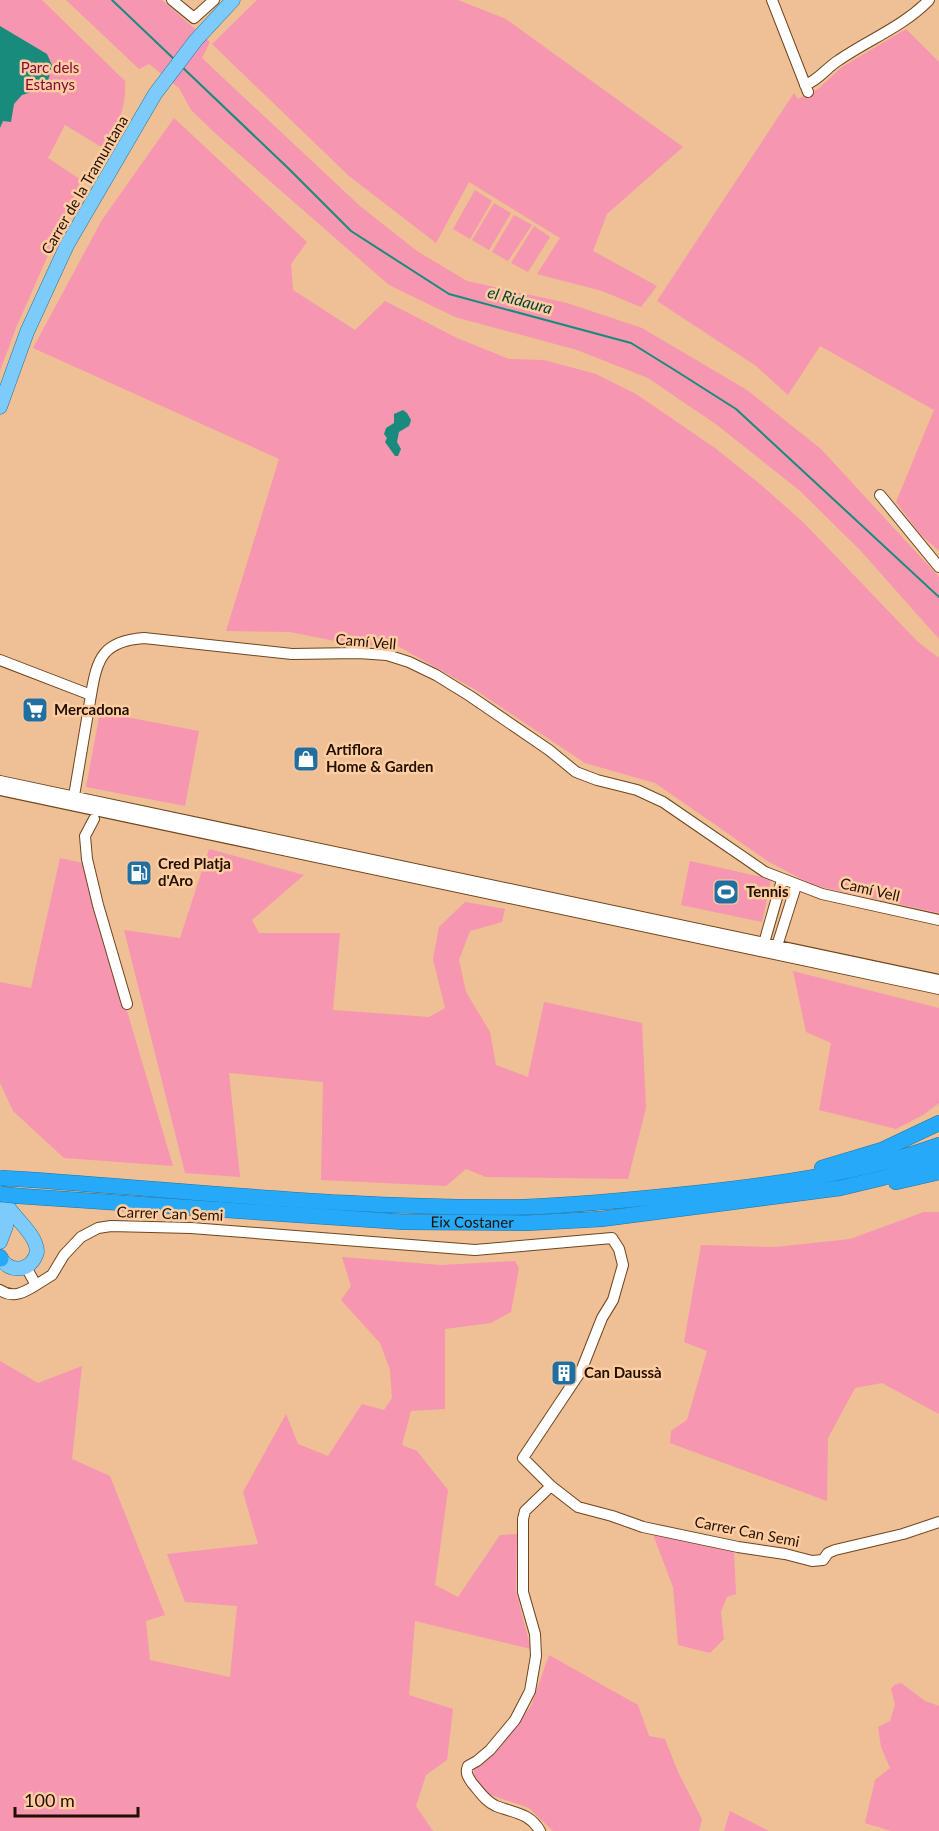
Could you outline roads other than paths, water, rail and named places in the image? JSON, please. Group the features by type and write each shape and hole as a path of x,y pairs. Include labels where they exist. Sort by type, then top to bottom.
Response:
{"highway":[{"path":"795,1181 811,1171 882,1150 939,1123"},
{"name":"Eix Costaner","path":"0,1178 393,1205 516,1207 639,1199 795,1181 886,1162 939,1145"},
{"name":"Eix Costaner","path":"9,1198 369,1221 526,1223 601,1219 840,1188 882,1178 939,1159"},
{"path":"840,1188 852,1191 939,1172"}],"main road":[{"name":"Carrer de la Tramuntana","path":"0,407 27,332 67,245 155,94 196,40 233,0"},
{"path":"0,1173 13,1215 36,1242 37,1252 34,1261 26,1268 13,1268 0,1258"},
{"path":"1,1241 9,1198"},
{"path":"1,1241 14,1230 29,1234"}],"street":[{"path":"172,0 194,18 214,0"},
{"path":"772,0 807,89 835,62 905,21 929,0"},
{"path":"880,495 939,567"},
{"name":"Camí Vell","path":"91,695 95,669 112,646 125,639 170,640 292,654 387,655 409,662 453,686 549,750 576,772 637,790 663,802 765,872 796,886 833,897 939,920"},
{"path":"0,660 91,695 74,796"},
{"path":"0,781 939,980"},
{"path":"0,790 939,989"},
{"path":"93,819 85,836 87,859 127,1004"},
{"path":"764,943 782,880"},
{"path":"777,946 796,886"},
{"name":"Carrer Can Semi","path":"36,1285 52,1275 64,1255 81,1237 98,1228 111,1226 191,1228 475,1250 612,1238 619,1249 623,1265 613,1300 602,1318 581,1371 523,1458 551,1486 578,1507 643,1527 812,1561 823,1560 828,1553 835,1550 903,1534 939,1522"},
{"path":"0,1290 4,1294 20,1294 36,1285 26,1268"},
{"path":"540,1831 536,1823 526,1815 495,1806 484,1799 468,1778 466,1770 490,1750 515,1720 530,1691 536,1656 535,1634 523,1592 523,1519 525,1511 551,1486"}],"water":[{"path":"0,26 47,54 52,65 48,81 38,90 22,95 14,104 11,122 3,121 0,128"},
{"path":"403,410 411,420 409,426 399,432 397,442 401,449 398,456 395,456 385,442 387,438 384,434 386,428 394,423 394,414"}],"waterway":[{"name":"el Ridaura","path":"112,0 175,60"},
{"name":"el Ridaura","path":"181,66 351,231 449,294 631,343 673,369 736,409 939,597"}],"place":[{"name":"Mercadona","path":"35,710"},
{"name":"Artiflora Home & Garden","path":"306,759"},
{"name":"Cred Platja d'Aro","path":"139,873"},
{"name":"Tennis","path":"726,892"},
{"name":"Can Daussà","path":"564,1373"}],"park label":[{"name":"Parc dels Estanys","path":"50,76"}]}
